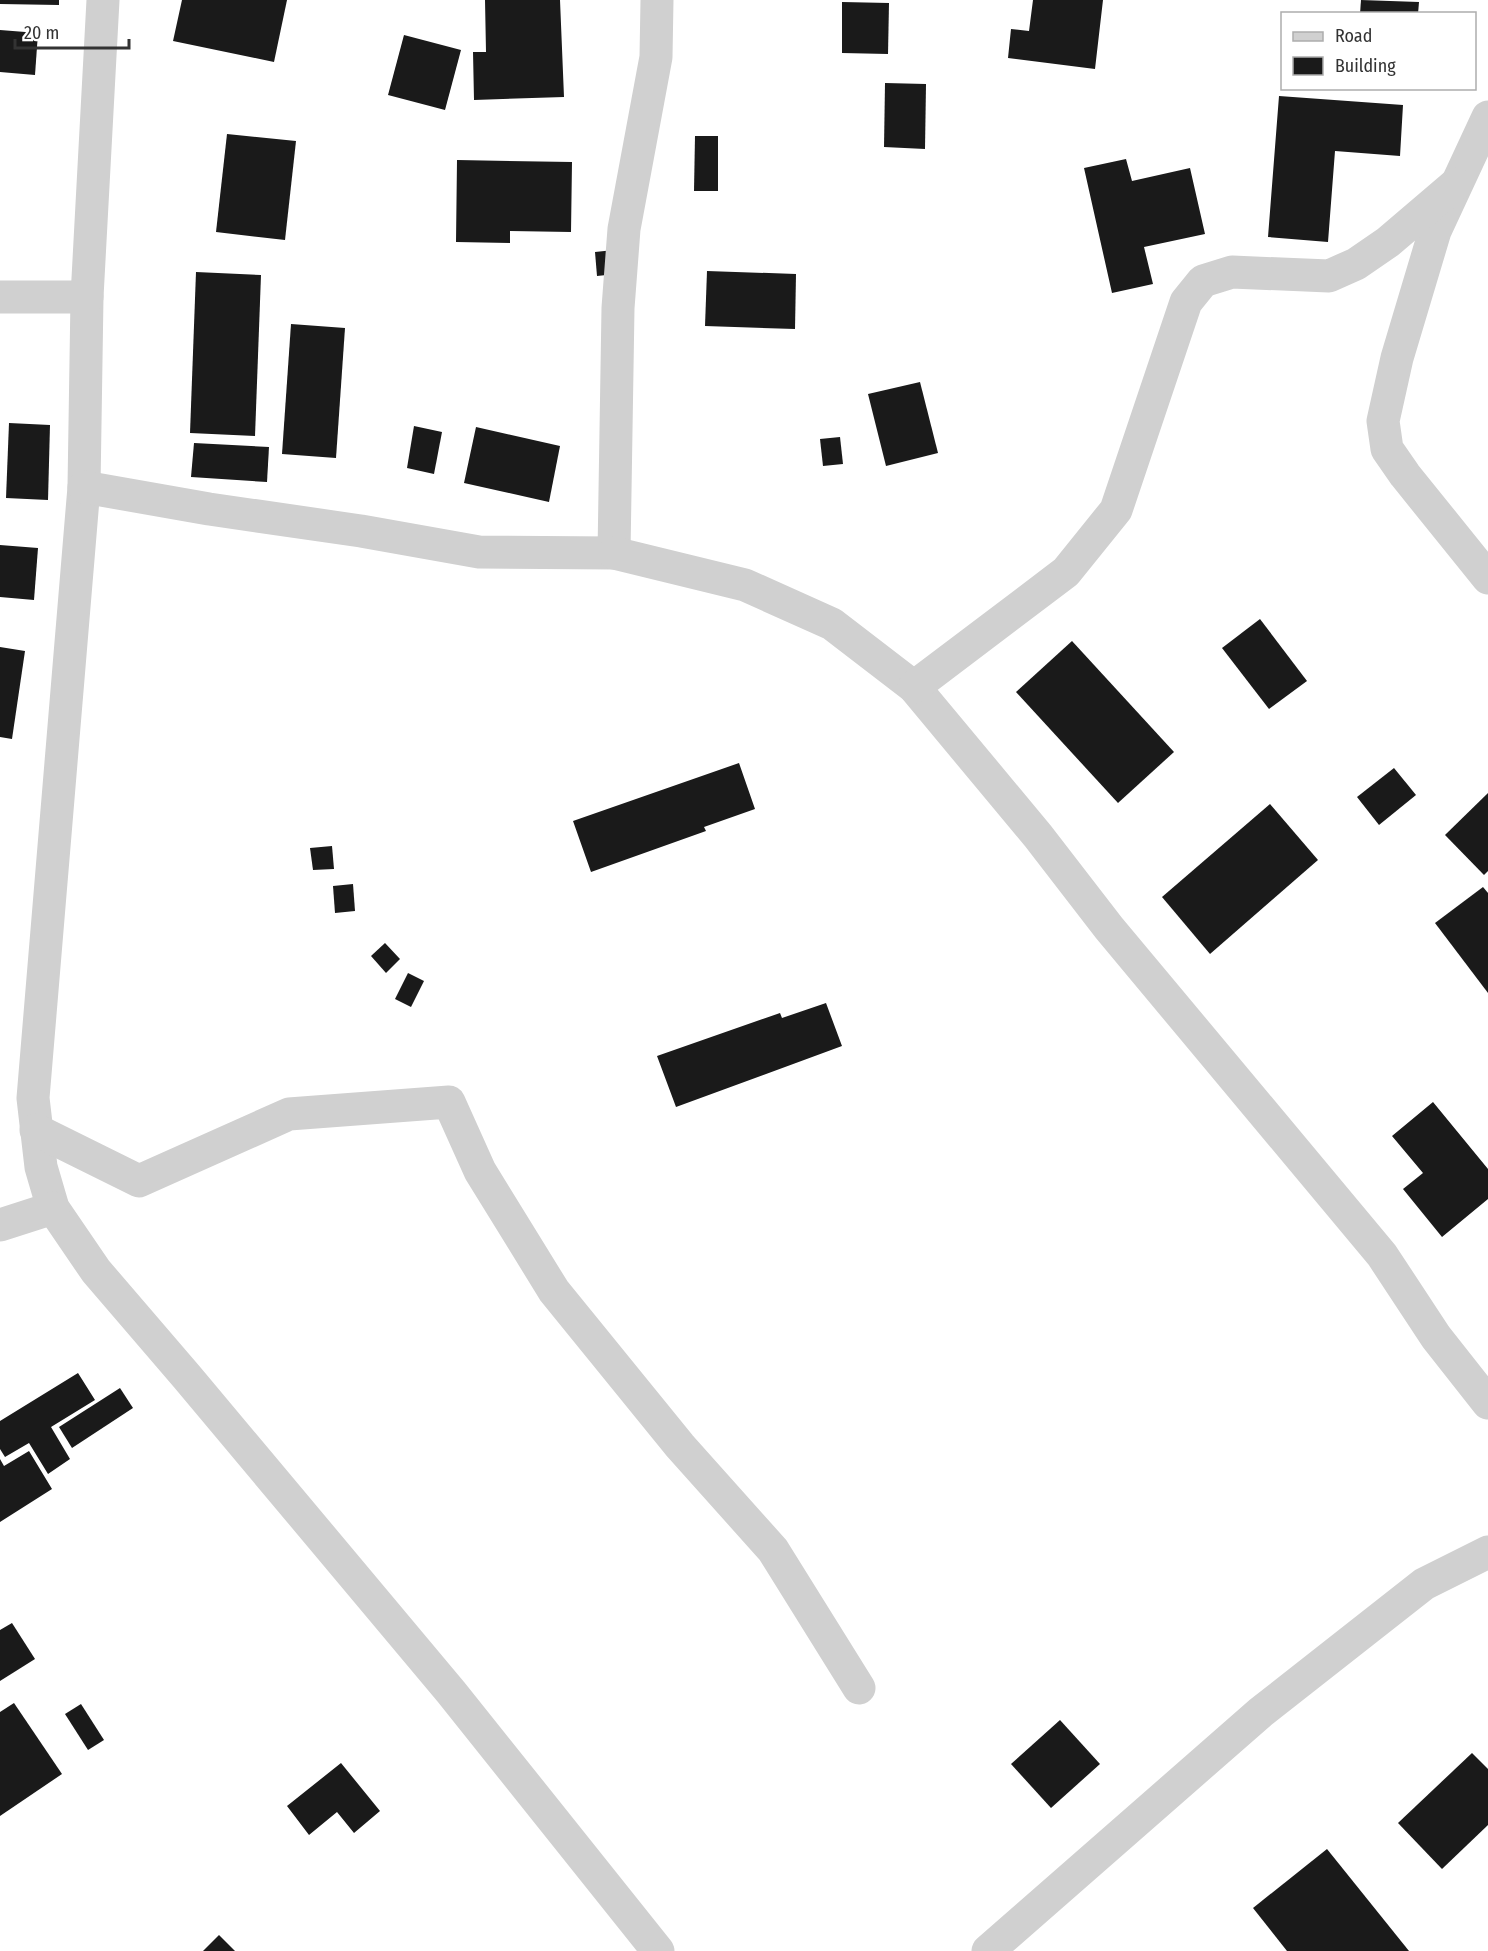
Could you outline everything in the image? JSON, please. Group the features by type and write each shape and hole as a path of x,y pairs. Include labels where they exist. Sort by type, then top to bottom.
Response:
{"street":[{"path":"103,0 87,297 84,487 38,1016 33,1098 41,1167 53,1208 96,1271 188,1377 451,1692 658,1951"},
{"path":"614,553 618,308 623,240 656,57 657,0"},
{"path":"1488,117 1435,231 1397,358 1383,421 1387,449 1405,475 1488,578"},
{"path":"914,687 1066,572 1116,510 1186,302 1203,281 1232,272 1329,276 1356,264 1388,242 1456,184"},
{"path":"0,297 87,297"},
{"path":"84,487 479,552 614,553 745,585 832,624 914,687 1038,836 1109,928 1383,1255 1436,1337 1488,1403"},
{"path":"36,1130 139,1181 289,1114 449,1101 480,1171 554,1291 680,1446 773,1550 859,1688"},
{"path":"0,1225 53,1208"},
{"path":"988,1951 1261,1712 1424,1584 1488,1552"}],"building":[{"path":"0,0 59,0 59,5 0,4"},
{"path":"182,0 287,0 274,62 173,41"},
{"path":"485,0 560,0 564,97 474,100 473,52 486,52"},
{"path":"1033,0 1103,0 1095,69 1008,58 1011,29 1029,31"},
{"path":"1361,0 1419,2 1418,12 1360,12"},
{"path":"842,2 889,3 888,54 842,53"},
{"path":"0,30 38,33 35,75 0,72"},
{"path":"404,35 461,50 445,110 388,95"},
{"path":"885,83 926,84 925,149 884,147"},
{"path":"1279,96 1403,105 1400,156 1335,151 1328,242 1268,237"},
{"path":"227,134 296,141 285,240 216,232"},
{"path":"695,136 718,136 718,191 694,191"},
{"path":"1126,159 1132,181 1190,168 1205,234 1144,247 1153,284 1112,293 1084,168"},
{"path":"457,160 572,162 571,232 510,231 510,243 456,242"},
{"path":"614,250 616,274 597,276 595,252"},
{"path":"707,271 796,274 795,329 705,326"},
{"path":"196,272 261,275 255,436 190,433"},
{"path":"291,324 345,328 336,458 282,454"},
{"path":"920,382 938,453 886,466 868,394"},
{"path":"9,423 50,425 48,500 6,498"},
{"path":"414,426 442,432 434,474 407,468"},
{"path":"476,427 560,446 549,502 464,483"},
{"path":"840,437 843,464 823,466 820,439"},
{"path":"194,443 269,447 267,482 191,477"},
{"path":"0,545 38,548 34,600 0,597"},
{"path":"1260,619 1307,681 1269,709 1222,648"},
{"path":"1072,641 1174,752 1118,803 1016,692"},
{"path":"0,647 25,651 12,739 0,737"},
{"path":"739,763 755,809 704,827 706,831 591,872 573,821"},
{"path":"1394,768 1416,795 1379,825 1357,797"},
{"path":"1488,793 1488,871 1484,875 1445,835"},
{"path":"1270,804 1318,860 1210,954 1162,897"},
{"path":"332,846 334,869 313,870 310,848"},
{"path":"353,884 355,911 335,913 333,886"},
{"path":"1483,887 1488,893 1488,993 1435,923"},
{"path":"385,943 400,959 386,973 371,956"},
{"path":"408,973 424,981 411,1007 395,999"},
{"path":"826,1003 842,1046 676,1107 657,1056 780,1013 782,1018"},
{"path":"1433,1102 1488,1169 1488,1199 1442,1237 1403,1189 1423,1173 1392,1136"},
{"path":"78,1373 95,1400 51,1427 70,1459 48,1474 29,1443 5,1457 0,1449 0,1421"},
{"path":"120,1388 133,1408 72,1448 59,1427"},
{"path":"29,1451 52,1489 0,1522 0,1459 4,1466"},
{"path":"12,1623 35,1659 0,1681 0,1630"},
{"path":"14,1703 62,1774 0,1816 0,1712"},
{"path":"81,1704 104,1740 88,1750 65,1714"},
{"path":"1060,1720 1100,1764 1051,1808 1011,1764"},
{"path":"1472,1753 1488,1769 1488,1825 1442,1869 1398,1823"},
{"path":"341,1763 380,1811 354,1833 337,1812 309,1835 287,1806"},
{"path":"1327,1849 1409,1951 1287,1951 1253,1908"},
{"path":"219,1935 235,1951 203,1951"}]}
